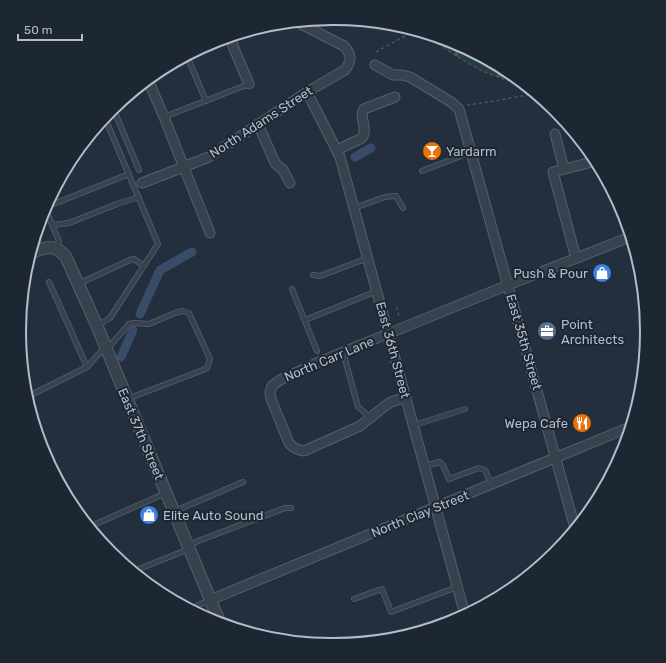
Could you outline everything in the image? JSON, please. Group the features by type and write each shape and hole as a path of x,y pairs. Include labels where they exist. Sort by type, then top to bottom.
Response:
{"street":[{"name":"North Adams Street","path":"142,183 209,157 307,92 345,70 349,64 350,58 349,52 344,46 306,27"},
{"path":"232,42 249,84"},
{"path":"375,65 393,75 410,77 451,102 459,109"},
{"path":"150,85 210,232"},
{"name":"East 36th Street","path":"307,92 340,157 463,609"},
{"path":"337,150 362,138 365,128 361,118 364,109 395,97"},
{"name":"East 35th Street","path":"459,109 573,521"},
{"path":"258,124 275,163 283,170 290,183"},
{"path":"555,134 564,169"},
{"path":"576,258 554,172 589,163"},
{"name":"North Carr Lane","path":"370,418 356,428 308,450 298,450 293,448 289,443 270,398 270,392 272,386 280,380 343,352 625,239"},
{"path":"37,251 49,247 56,248"},
{"name":"East 37th Street","path":"56,248 66,257 97,326 216,615"},
{"path":"370,418 384,406 406,397"},
{"name":"North Clay Street","path":"210,600 623,430"}],"lane":[{"path":"189,61 206,101"},
{"path":"164,117 249,84"},
{"path":"116,115 139,170"},
{"path":"97,326 110,318 158,244 108,124"},
{"path":"422,171 471,152"},
{"path":"54,204 129,174"},
{"path":"354,208 385,197 396,196 403,208"},
{"path":"52,226 69,223 139,197"},
{"path":"49,218 59,241 56,248"},
{"path":"313,275 320,276 368,258"},
{"path":"78,284 130,260 134,260 144,266"},
{"path":"50,282 87,366"},
{"path":"292,288 317,351"},
{"path":"305,320 377,291"},
{"path":"33,394 87,366 130,324 149,324 174,313 183,311 189,313 210,360 207,368 127,399"},
{"path":"343,352 358,407 370,418"},
{"path":"414,425 465,409"},
{"path":"425,466 440,462 443,465 449,479 479,468 485,470 491,484"},
{"path":"174,511 243,482"},
{"path":"95,524 166,493"},
{"path":"139,569 189,548 198,541 286,508 291,508"},
{"path":"354,599 382,588 391,612 457,587"},
{"path":"197,606 210,600"}],"path":[{"path":"376,52 407,34"},
{"path":"439,44 482,71 511,82"},
{"path":"459,109 464,105 528,95"},
{"path":"397,307 400,318"}],"green space":[{"path":"439,44 486,66 509,81 482,71"}],"waterway":[{"path":"355,157 371,148"},
{"path":"140,314 160,270 192,252"},
{"path":"121,357 133,330"}],"place":[{"name":"Yardarm","path":"432,151"},
{"name":"Push & Pour","path":"602,273"},
{"name":"Point Architects","path":"547,331"},
{"name":"Wepa Cafe","path":"582,423"},
{"name":"Elite Auto Sound","path":"149,515"}]}
